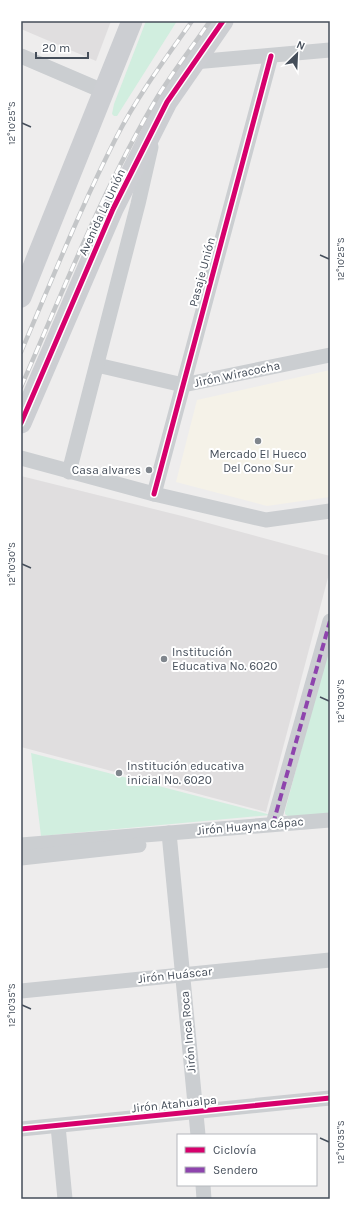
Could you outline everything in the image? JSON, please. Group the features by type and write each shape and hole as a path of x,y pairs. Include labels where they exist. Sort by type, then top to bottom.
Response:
{"street":[{"path":"21,297 105,92 132,21"},
{"name":"Avenida La Unión","path":"21,423 113,209 167,102 223,21"},
{"path":"194,62 330,50"},
{"path":"21,56 105,92"},
{"name":"Pasaje Unión","path":"154,494 271,56"},
{"path":"69,472 138,204 155,126"},
{"name":"Jirón Wiracocha","path":"97,365 183,385 330,355"},
{"path":"21,458 154,494 266,520 330,511"},
{"path":"273,824 330,621"},
{"name":"Jirón Huayna Cápac","path":"21,845 330,820"},
{"name":"Jirón Huayna Cápac","path":"21,858 143,845 169,833"},
{"name":"Jirón Inca Roca","path":"169,833 198,1134"},
{"name":"Jirón Huáscar","path":"21,991 330,960"},
{"name":"Jirón Atahualpa","path":"21,1130 330,1098"},
{"path":"58,1126 65,1199"},
{"path":"203,1186 204,1199"}],"shaded area":[{"path":"21,21 111,21 96,61 21,29"},
{"name":"Mercado El Hueco Del Cono Sur","path":"330,370 330,497 267,506 176,482 197,400"},
{"name":"Institución Educativa No. 6020","path":"21,476 186,517 330,556 330,570 266,812 21,747"}],"green space":[{"path":"146,21 177,21 117,116 114,116 112,114 114,104"},
{"path":"330,641 330,813 289,817 285,814 285,811"},
{"path":"31,753 271,815 41,836"}],"railway":[{"path":"21,352 79,216 117,136 143,91 192,21"},
{"path":"21,387 85,239 119,166 158,96 210,21"}],"marked path":[{"path":"273,824 330,621"}],"cycle path":[{"path":"21,423 113,209 167,102 223,21"},
{"path":"154,494 271,56"},
{"path":"21,1129 330,1098"}],"place":[{"name":"Mercado El Hueco Del Cono Sur","path":"258,441"},
{"name":"Casa alvares","path":"149,470"},
{"name":"Institución Educativa No. 6020","path":"164,659"},
{"name":"Institución educativa inicial No. 6020","path":"119,773"}]}
